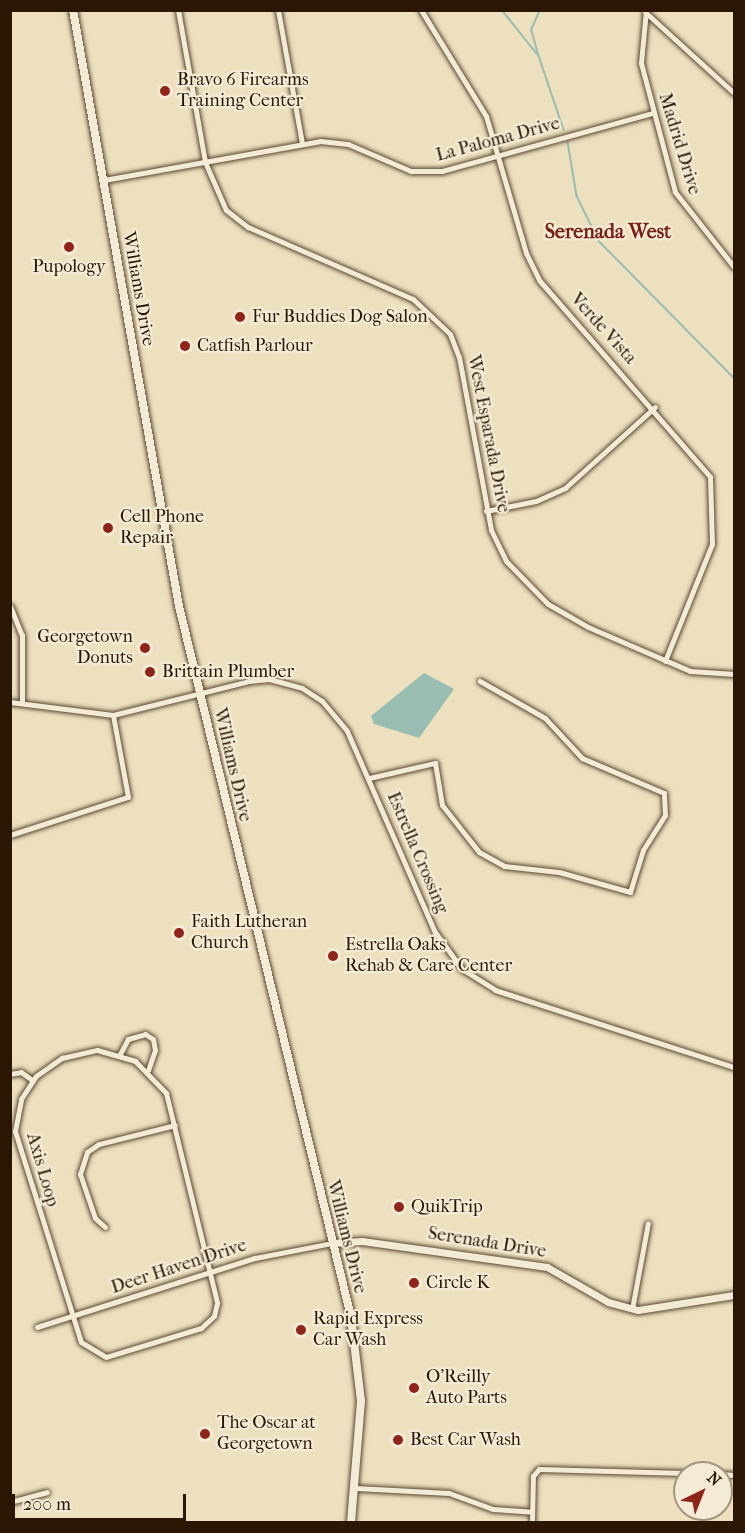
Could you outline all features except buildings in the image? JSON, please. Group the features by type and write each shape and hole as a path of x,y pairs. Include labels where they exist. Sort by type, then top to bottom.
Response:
{"main road":[{"name":"Williams Drive","path":"73,10 165,532 200,694 332,1242 357,1358 356,1488 351,1522"}],"street":[{"name":"West Esparada Drive","path":"178,10 205,162 216,196 240,223 413,299 444,326 459,357 486,512 506,561 548,604 665,661 700,675 735,674"},
{"path":"279,10 302,144"},
{"name":"Verde Vista","path":"421,10 479,102 499,155 534,271 706,469 714,498 710,555 665,661"},
{"path":"646,11 735,93"},
{"name":"Madrid Drive","path":"646,11 640,53 653,113 680,202 735,267"},
{"name":"La Paloma Drive","path":"104,180 302,144 340,142 421,172 499,155 653,113"},
{"path":"486,512 536,501 565,488 654,408"},
{"path":"10,606 22,635 22,702"},
{"name":"Estrella Crossing","path":"113,715 269,679 302,688 337,716 369,778 435,932 462,969 495,990 735,1067"},
{"path":"369,778 435,763 442,805 479,852 504,866 559,872 630,892 643,850 665,815 664,793 582,758 545,718 480,681"},
{"path":"10,702 113,715 128,797 10,835"},
{"path":"10,1074 21,1072 32,1080 76,1054 120,1054 128,1039 144,1034 155,1050 147,1070"},
{"name":"Axis Loop","path":"32,1080 14,1110 19,1152 83,1345 106,1357 201,1328 217,1308 166,1093 147,1070 120,1054"},
{"path":"105,1227 95,1218 80,1174 87,1152 99,1144 175,1125"},
{"path":"632,1309 648,1223"},
{"name":"Serenada Drive","path":"332,1242 362,1241 547,1267 608,1302 632,1309 735,1295"},
{"name":"Deer Haven Drive","path":"37,1327 210,1271 332,1242"},
{"path":"532,1522 533,1476 542,1469 673,1473"},
{"path":"356,1488 449,1493 493,1509 532,1512"},
{"path":"10,1502 47,1492"}],"water":[{"path":"424,673 454,689 419,738 374,724 371,716"}],"waterway":[{"path":"502,10 539,56 564,130"},
{"path":"538,54 531,30 540,10"},
{"path":"568,142 577,196 599,241 734,378"}],"place":[{"name":"Bravo 6 Firearms Training Center","path":"165,91"},
{"name":"Pupology","path":"69,247"},
{"name":"Fur Buddies Dog Salon","path":"240,317"},
{"name":"Catfish Parlour","path":"185,346"},
{"name":"Cell Phone Repair","path":"108,528"},
{"name":"Georgetown Donuts","path":"145,648"},
{"name":"Brittain Plumber","path":"150,672"},
{"name":"Faith Lutheran Church","path":"179,933"},
{"name":"Estrella Oaks Rehab & Care Center","path":"333,956"},
{"name":"QuikTrip","path":"399,1207"},
{"name":"Circle K","path":"414,1283"},
{"name":"Rapid Express Car Wash","path":"301,1330"},
{"name":"O'Reilly Auto Parts","path":"414,1388"},
{"name":"The Oscar at Georgetown","path":"205,1434"},
{"name":"Best Car Wash","path":"398,1440"}],"district":[{"name":"Serenada West","path":"608,231"}]}
